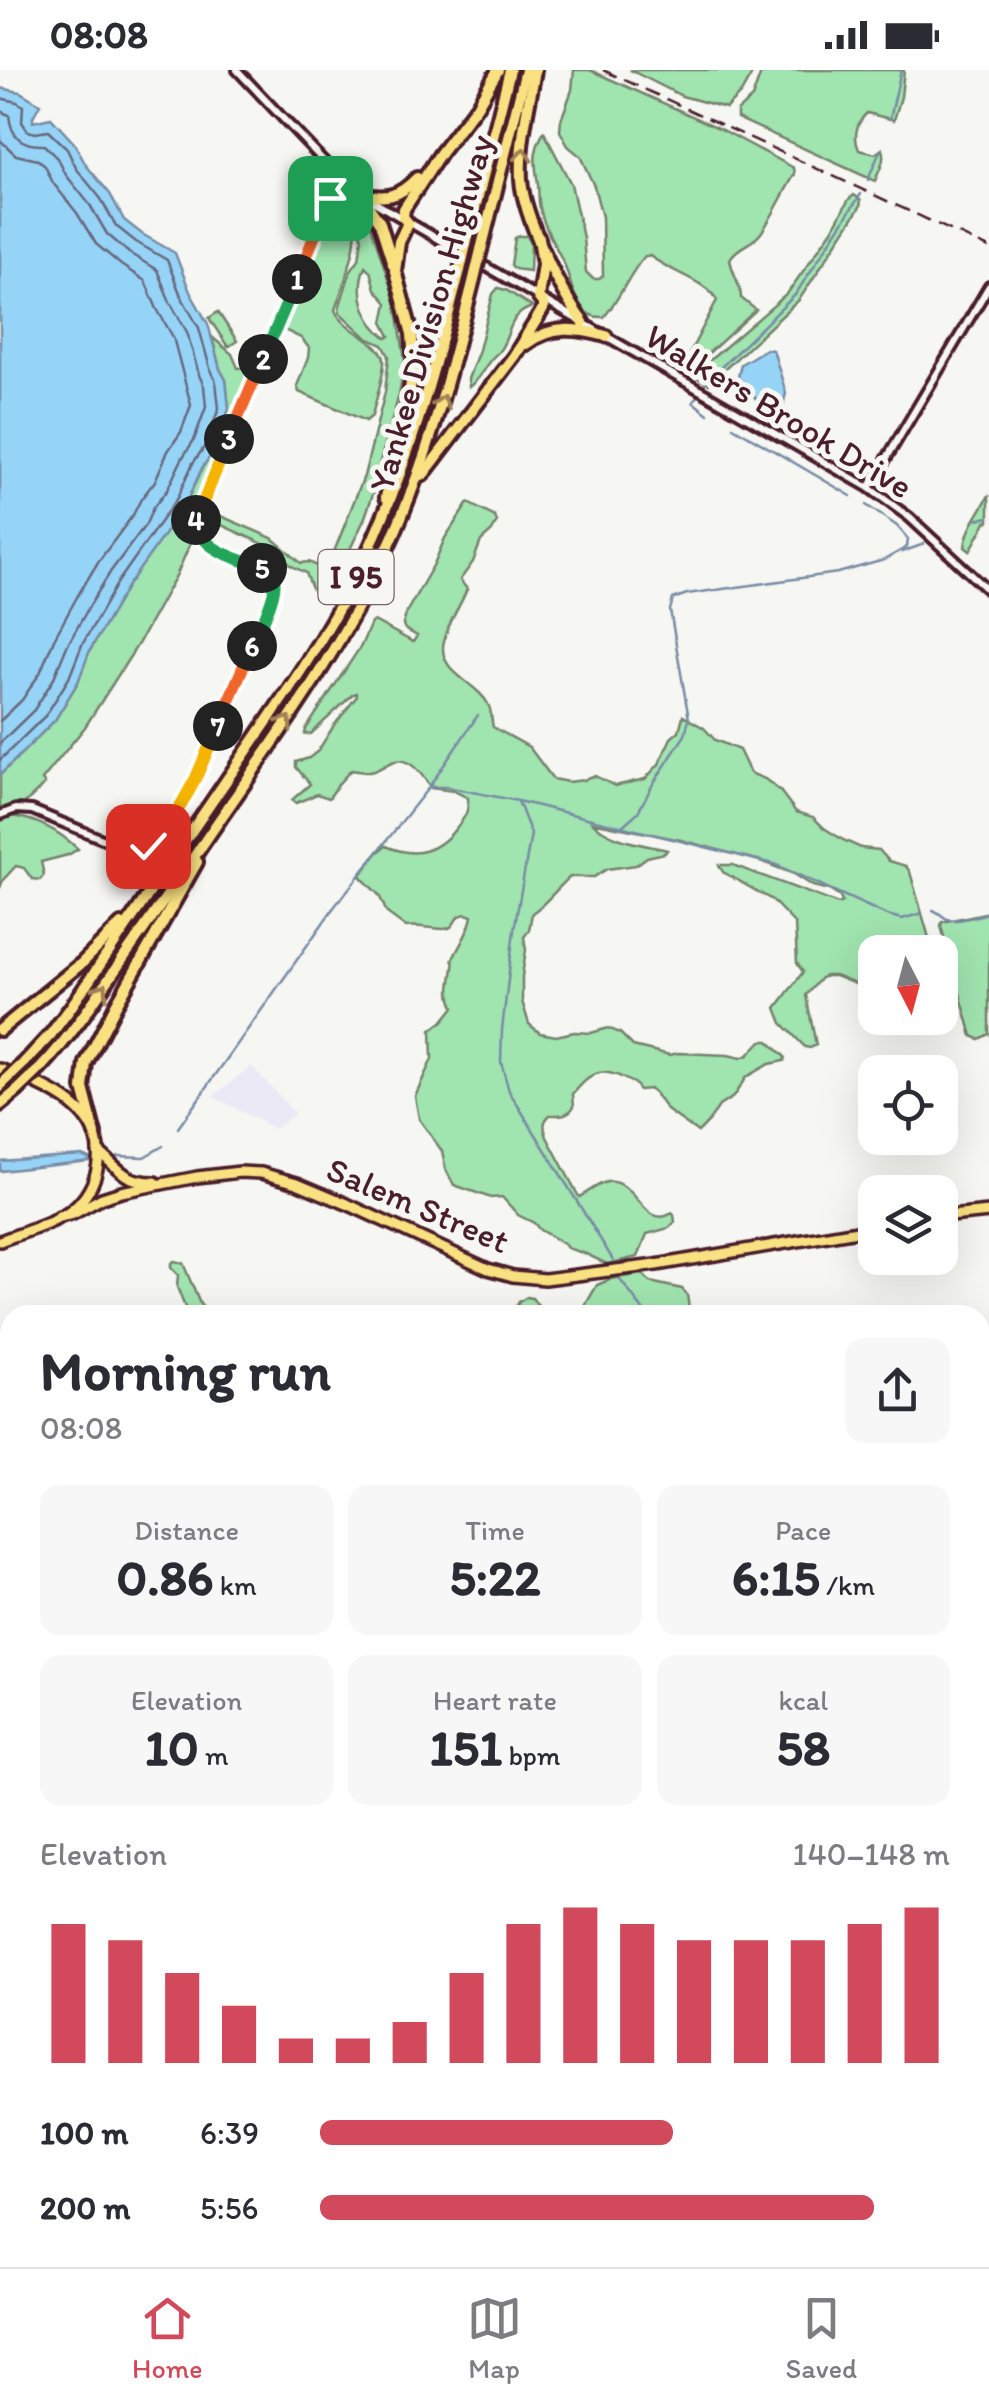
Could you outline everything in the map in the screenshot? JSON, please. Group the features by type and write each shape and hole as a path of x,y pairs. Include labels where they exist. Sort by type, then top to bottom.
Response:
{"highway":[{"path":"395,272 397,250 408,224 403,217 404,209 498,70"},
{"name":"Yankee Division Highway","path":"0,1086 51,1034 316,648 346,596 404,468 428,395 510,70"},
{"name":"Yankee Division Highway","path":"0,1104 42,1066 89,1008 286,724 378,569 411,494 438,415 526,70"},
{"path":"535,70 525,126 521,175 524,197 562,292 583,322"},
{"path":"360,194 380,197 400,193 440,154"},
{"path":"360,194 377,217 395,272 412,334 414,364 403,433 377,532"},
{"path":"411,494 514,356 544,308 538,297 543,264 540,238"},
{"path":"514,356 531,340 551,331 575,329 606,336"},
{"path":"95,1134 84,1088 86,1063 232,800"},
{"path":"0,1030 91,956 151,890"}],"main road":[{"path":"0,1069 67,1099 95,1134 98,1167 88,1192 73,1209 59,1217"},
{"name":"Salem Street","path":"98,1151 118,1170 146,1182 240,1172 267,1174 347,1204 488,1268 541,1279 656,1265 858,1231"},
{"name":"Salem Street","path":"0,1241 116,1193 178,1180"},
{"path":"958,1215 989,1212"}],"street":[{"name":"Walkers Brook Drive","path":"237,70 360,194 868,488 909,517 989,588"},
{"path":"0,815 16,809 32,810 124,848 138,849 159,838 187,797 275,584 262,568 205,542 198,532 196,517 339,177"},
{"path":"868,488 989,286"}],"shaded area":[{"path":"252,1066 295,1114 274,1129 213,1096"}],"green space":[{"path":"574,70 590,70 721,129 794,168 795,174 761,233 730,259 741,298 756,310 690,370 685,368 686,360 717,300 712,293 645,256 604,317 594,316 577,300 544,224 535,158 544,132 571,184 586,272 593,279 603,276 602,217 594,186 580,156 568,146 560,131"},
{"path":"630,70 754,70 741,93 726,108 682,96"},
{"path":"762,70 904,70 894,120 867,113 857,130 859,150 875,154 882,149 883,161 875,181 737,118 737,111 752,98"},
{"path":"854,195 861,200 860,207 799,300 709,384 697,378 703,366 787,294"},
{"path":"342,199 347,199 356,223 349,269 335,310 346,324 377,348 384,360 372,416 366,421 299,392 297,386 309,348 301,338 282,329"},
{"path":"358,207 362,208 370,223 396,303 405,360 364,520 330,591 320,596 312,589 306,573 268,546 205,515 216,514 272,538 301,563 324,569 330,562 364,476 385,392 389,356 383,345 367,338 340,313 351,270 359,259 362,238 355,214","holes":["365,266 375,289 387,303 383,322 390,336 387,338 367,315 361,296"]},
{"path":"527,236 531,243 530,271 511,265 515,238"},
{"path":"498,288 532,307 514,319 500,350 469,387 468,379"},
{"path":"218,312 237,341 228,347 209,318"},
{"path":"212,337 232,354 238,368 266,366 177,574 138,644 85,727 42,780 45,784 11,816 47,827 78,849 41,862 44,875 40,880 32,879 24,868 16,866 0,888 0,775 55,720 129,583 185,504 213,452 229,409 226,380"},
{"path":"989,495 989,521 970,551 965,547 968,533"},
{"path":"468,503 495,517 497,522 492,531 481,541 460,580 467,589 448,627 443,652 452,669 483,696 493,727 529,747 553,779 568,782 595,776 615,786 645,779 679,731 683,716 715,740 739,750 750,773 780,791 796,812 813,817 843,840 879,850 889,861 906,866 928,935 858,935 858,983 826,976 806,995 816,1045 805,1047 782,1023 776,1008 803,972 797,963 795,924 772,900 723,872 719,865 733,865 838,904 842,902 840,897 763,862 592,822 617,838 667,850 636,865 607,869 594,877 570,877 532,913 524,937 522,976 522,1001 529,1024 540,1033 556,1036 608,1028 633,1046 670,1055 741,1058 761,1041 768,1041 785,1057 784,1061 769,1064 746,1077 733,1097 719,1106 698,1132 667,1110 650,1089 639,1090 634,1083 602,1072 585,1081 573,1094 574,1106 569,1112 547,1118 547,1137 579,1197 603,1183 617,1183 654,1215 674,1215 675,1222 669,1228 647,1234 638,1257 607,1264 567,1248 518,1215 502,1197 491,1198 454,1185 442,1151 419,1119 415,1096 432,1059 431,1030 454,1007 450,992 453,960 472,916 459,916 446,929 406,927 387,913 379,895 360,876 386,846 417,852 442,842 464,817 468,798 454,791 431,788 416,768 399,760 372,771 351,770 329,798 317,794 296,803 292,800 310,784 296,762 318,751 357,696 352,695 311,734 305,734 361,646 371,623 374,621 413,642 417,636 403,625 407,611"},
{"path":"989,912 989,1034 979,1039 972,1036 958,986 958,935 944,935 942,922"},
{"path":"171,1263 183,1263 201,1305 184,1305 177,1287 178,1275"},
{"path":"642,1274 650,1282 682,1289 688,1305 586,1305 597,1285"},
{"path":"527,1297 537,1305 517,1305"}],"water":[{"path":"0,88 20,92 40,104 33,122 51,118 74,143 124,220 175,253 208,324 226,380 229,409 213,452 185,505 127,587 55,720 0,775"},
{"path":"766,349 774,353 786,393 783,406 774,411 761,405 738,377 741,364"},
{"path":"82,1155 91,1161 0,1171 0,1161"}],"waterway":[{"path":"890,119 901,70"},
{"path":"868,180 880,151"},
{"path":"708,414 693,402 707,381 795,295 861,194"},
{"path":"733,427 851,496"},
{"path":"620,828 638,812 685,735 689,719 670,610 673,599 838,573 884,560 907,547 908,539 897,526 866,505"},
{"path":"977,519 989,517"},
{"path":"902,552 924,544"},
{"path":"178,1128 335,906 429,787 478,715"},
{"path":"429,787 518,801 774,864 887,915 902,919 922,913"},
{"path":"518,801 531,834 514,930 501,1062 509,1091 615,1263"},
{"path":"933,910 952,920 989,913"},
{"path":"118,1156 144,1157 163,1146"},
{"path":"618,1277 639,1305"}],"railway":[{"path":"603,70 989,248"}],"route":[{"path":"148,846 159,838 187,797 274,591 272,576 262,568 205,542 196,520 330,198"}]}
